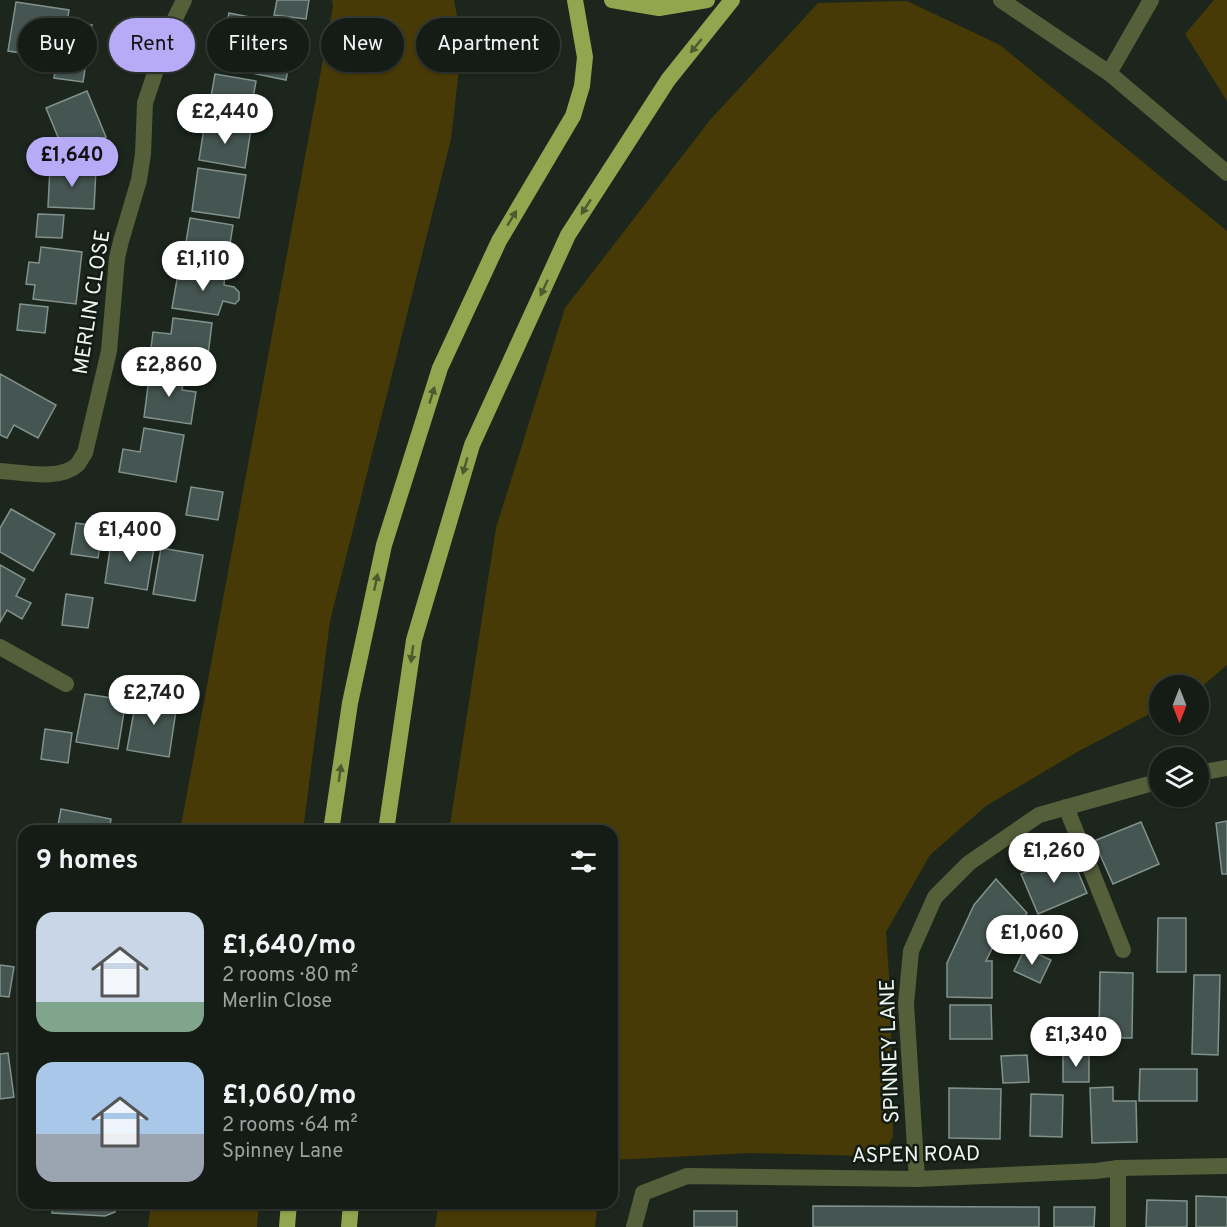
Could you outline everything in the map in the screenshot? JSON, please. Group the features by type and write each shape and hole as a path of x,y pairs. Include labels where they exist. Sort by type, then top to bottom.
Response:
{"highway":[{"path":"333,825 350,703 384,545 440,368 499,241 573,116 582,86 585,57 575,0"},
{"path":"612,0 659,8 707,0"},
{"path":"387,825 414,640 472,445 568,235 668,80 732,0"},
{"path":"287,1227 288,1209"},
{"path":"349,1227 350,1209"}],"street":[{"name":"MERLIN CLOSE","path":"0,471 50,475 77,465 85,453 109,351 120,241 139,180 143,153 145,103 169,31 184,0"},
{"path":"1001,0 1109,73 1227,173"},
{"path":"1109,73 1151,0"},
{"path":"0,647 66,684"},
{"path":"1209,771 1227,768"},
{"name":"SPINNEY LANE","path":"917,1179 906,1004 911,951 934,897 969,863 1039,814 1149,784"},
{"path":"1066,807 1123,950"},
{"name":"ASPEN ROAD","path":"634,1227 643,1193 687,1176 917,1179 1118,1168 1227,1166"},
{"path":"1118,1168 1118,1227"}],"shaded area":[{"path":"332,0 454,0 457,18 416,18 416,72 459,72 451,139 330,621 304,825 181,825 321,71 404,72 404,18 331,18"},
{"path":"1214,0 1227,0 1227,101 1185,34"},
{"path":"907,1 1000,45 1227,231 1227,665 1209,680 1209,675 1149,675 1149,714 1079,751 986,806 930,855 886,932 890,991 893,1137 883,1155 749,1153 618,1160 618,825 450,825 496,528 565,308 710,120 818,3"},
{"path":"150,1209 258,1209 257,1227 148,1227"},
{"path":"438,1209 597,1209 595,1227 435,1227"}],"building":[{"path":"277,0 309,0 306,18 274,15"},
{"path":"16,2 69,10 68,18 18,18 18,52 8,51"},
{"path":"229,13 255,18 228,18"},
{"path":"55,72 85,72 83,82 54,78"},
{"path":"247,72 287,72 286,80"},
{"path":"215,74 256,81 249,121 208,114"},
{"path":"87,91 106,137 65,154 46,108"},
{"path":"205,122 251,129 245,168 199,160"},
{"path":"50,167 96,169 94,209 48,207"},
{"path":"198,168 246,175 239,218 192,211"},
{"path":"38,214 64,215 62,238 36,237"},
{"path":"190,218 233,225 226,268 183,260"},
{"path":"41,247 82,252 76,304 33,299 35,285 26,284 29,262 39,263"},
{"path":"179,268 225,274 224,285 234,287 239,292 239,300 235,304 223,301 218,315 172,308"},
{"path":"20,304 48,307 45,333 17,330"},
{"path":"173,318 212,323 206,371 149,365 153,332 171,334"},
{"path":"150,370 184,375 182,390 196,392 191,424 144,417"},
{"path":"0,374 56,405 38,438 14,425 7,438 0,435"},
{"path":"144,428 184,435 176,482 119,472 123,449 140,452"},
{"path":"191,487 223,492 218,520 186,515"},
{"path":"11,509 55,534 33,571 0,552 0,528"},
{"path":"76,523 103,527 98,558 71,554"},
{"path":"112,536 155,542 147,590 105,583"},
{"path":"161,548 203,555 195,601 153,594"},
{"path":"0,565 25,579 16,596 31,603 22,619 7,610 0,622"},
{"path":"66,594 93,598 88,628 62,625"},
{"path":"164,692 175,694 177,704 169,757 127,750 136,700 158,704 159,695"},
{"path":"85,694 126,700 118,749 76,742"},
{"path":"45,729 72,733 68,763 41,759"},
{"path":"61,809 111,819 110,825 58,825"},
{"path":"1227,821 1227,874 1222,874 1216,823"},
{"path":"1141,822 1159,864 1113,884 1094,841"},
{"path":"1070,853 1087,893 1038,914 1021,874"},
{"path":"996,879 1027,913 1007,938 1000,932 986,961 992,961 992,998 947,997 947,963 974,905"},
{"path":"1158,918 1186,918 1186,972 1157,972"},
{"path":"1025,948 1051,960 1040,983 1014,971"},
{"path":"0,965 14,967 9,997 0,996"},
{"path":"1100,972 1133,973 1132,1038 1099,1038"},
{"path":"1194,975 1220,975 1218,1055 1192,1054"},
{"path":"950,1005 991,1005 992,1039 950,1039"},
{"path":"8,1053 14,1097 0,1099 0,1054"},
{"path":"1027,1055 1029,1082 1003,1083 1001,1056"},
{"path":"1063,1055 1089,1055 1089,1082 1063,1082"},
{"path":"1140,1069 1197,1069 1197,1101 1139,1101"},
{"path":"1113,1087 1113,1101 1136,1101 1137,1142 1092,1143 1090,1088"},
{"path":"949,1088 1001,1089 1000,1139 949,1138"},
{"path":"1031,1094 1063,1095 1062,1137 1030,1136"},
{"path":"1196,1196 1227,1197 1227,1227 1196,1227"},
{"path":"1147,1200 1187,1201 1187,1227 1146,1227"},
{"path":"813,1206 1039,1207 1039,1227 813,1227"},
{"path":"1054,1207 1095,1207 1094,1227 1054,1227"},
{"path":"52,1209 115,1209 115,1212 105,1216 52,1213"},
{"path":"694,1211 737,1211 737,1227 694,1227"}]}
